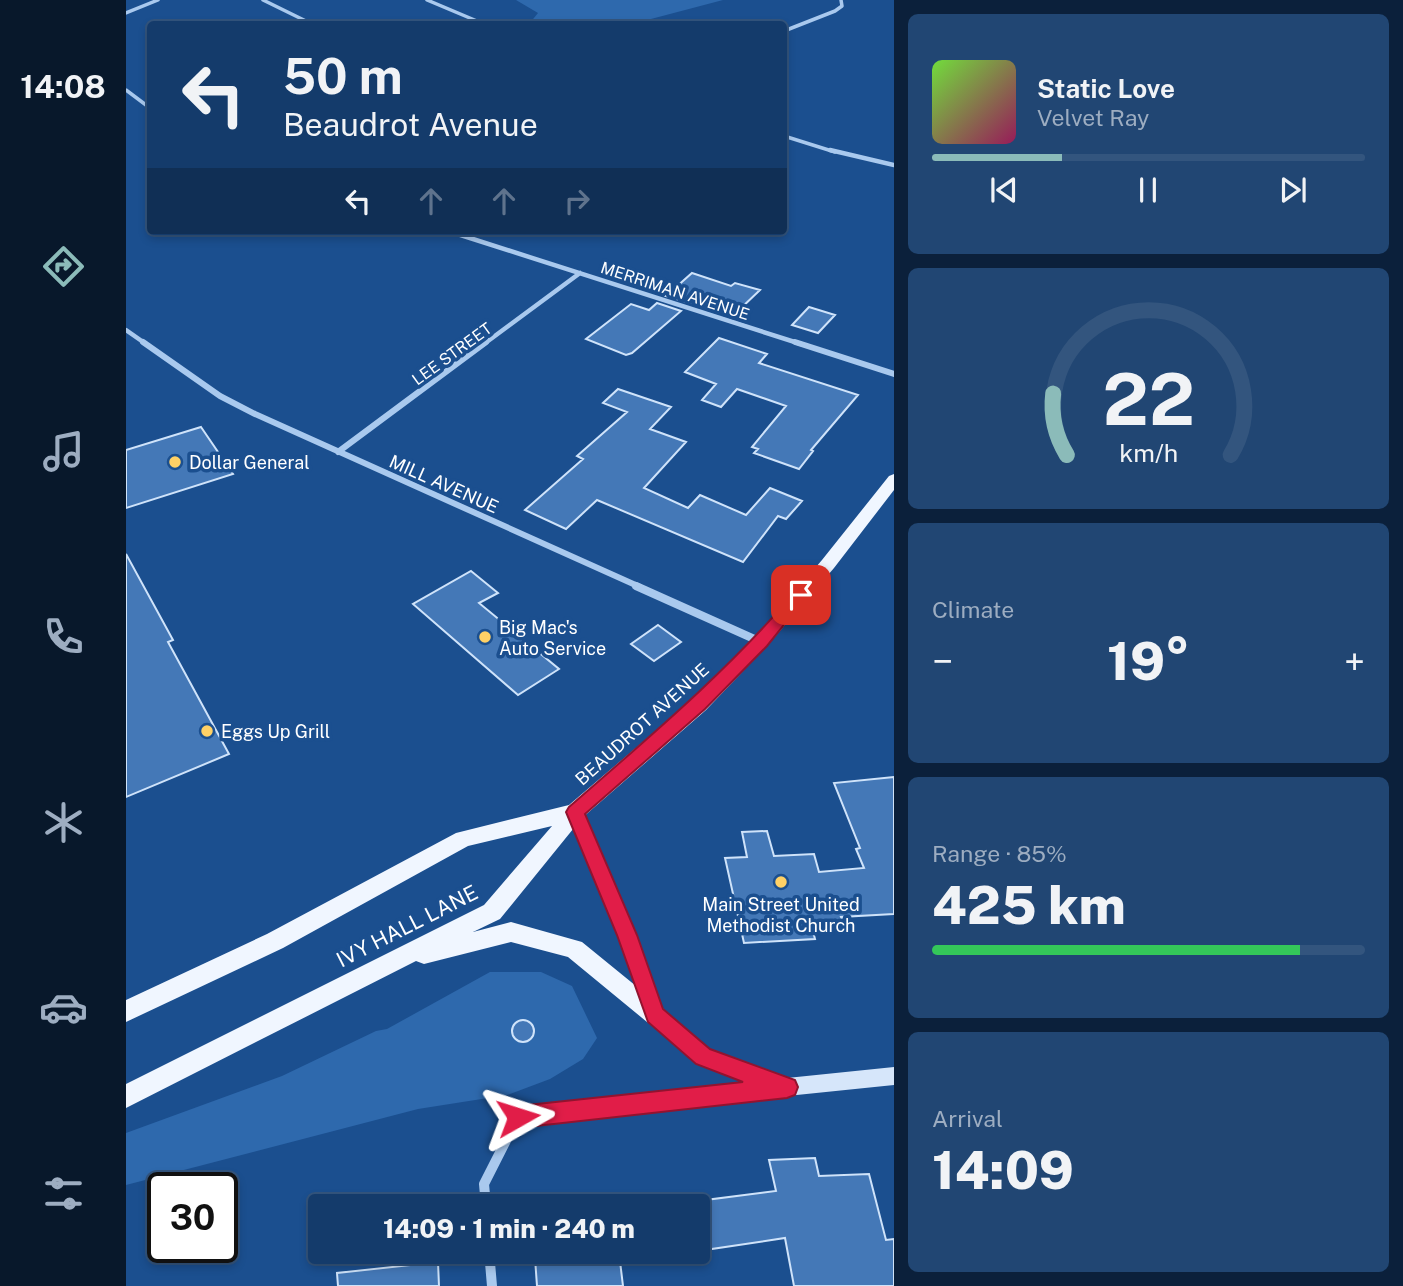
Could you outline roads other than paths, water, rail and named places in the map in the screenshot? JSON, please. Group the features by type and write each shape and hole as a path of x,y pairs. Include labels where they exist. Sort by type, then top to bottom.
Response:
{"main road":[{"name":"BEAUDROT AVENUE","path":"575,812 699,705 761,642 828,564 894,479"},
{"name":"IVY HALL LANE","path":"126,1096 492,912 575,812"},
{"path":"126,1011 275,941 463,839 575,812"},
{"path":"390,962 511,932 574,949 655,1015"}],"street":[{"path":"126,13 158,0"},
{"path":"263,0 306,21"},
{"path":"427,0 477,21"},
{"path":"787,29 835,11 842,6 841,0"},
{"path":"126,90 147,106"},
{"path":"787,137 838,153 894,165"},
{"name":"MERRIMAN AVENUE","path":"460,235 894,374"},
{"name":"LEE STREET","path":"338,452 580,274"},
{"name":"MILL AVENUE","path":"126,330 220,396 338,452 761,642"},
{"name":"BEAUDROT AVENUE","path":"575,812 627,935 655,1015 703,1057 787,1087"},
{"path":"485,1194 484,1184 518,1117 894,1076"},
{"path":"490,1264 492,1286"}],"place":[{"name":"Dollar General","path":"175,462"},
{"name":"Big Mac's Auto Service","path":"485,637"},
{"name":"Eggs Up Grill","path":"207,731"},
{"name":"Main Street United Methodist Church","path":"781,882"}]}
